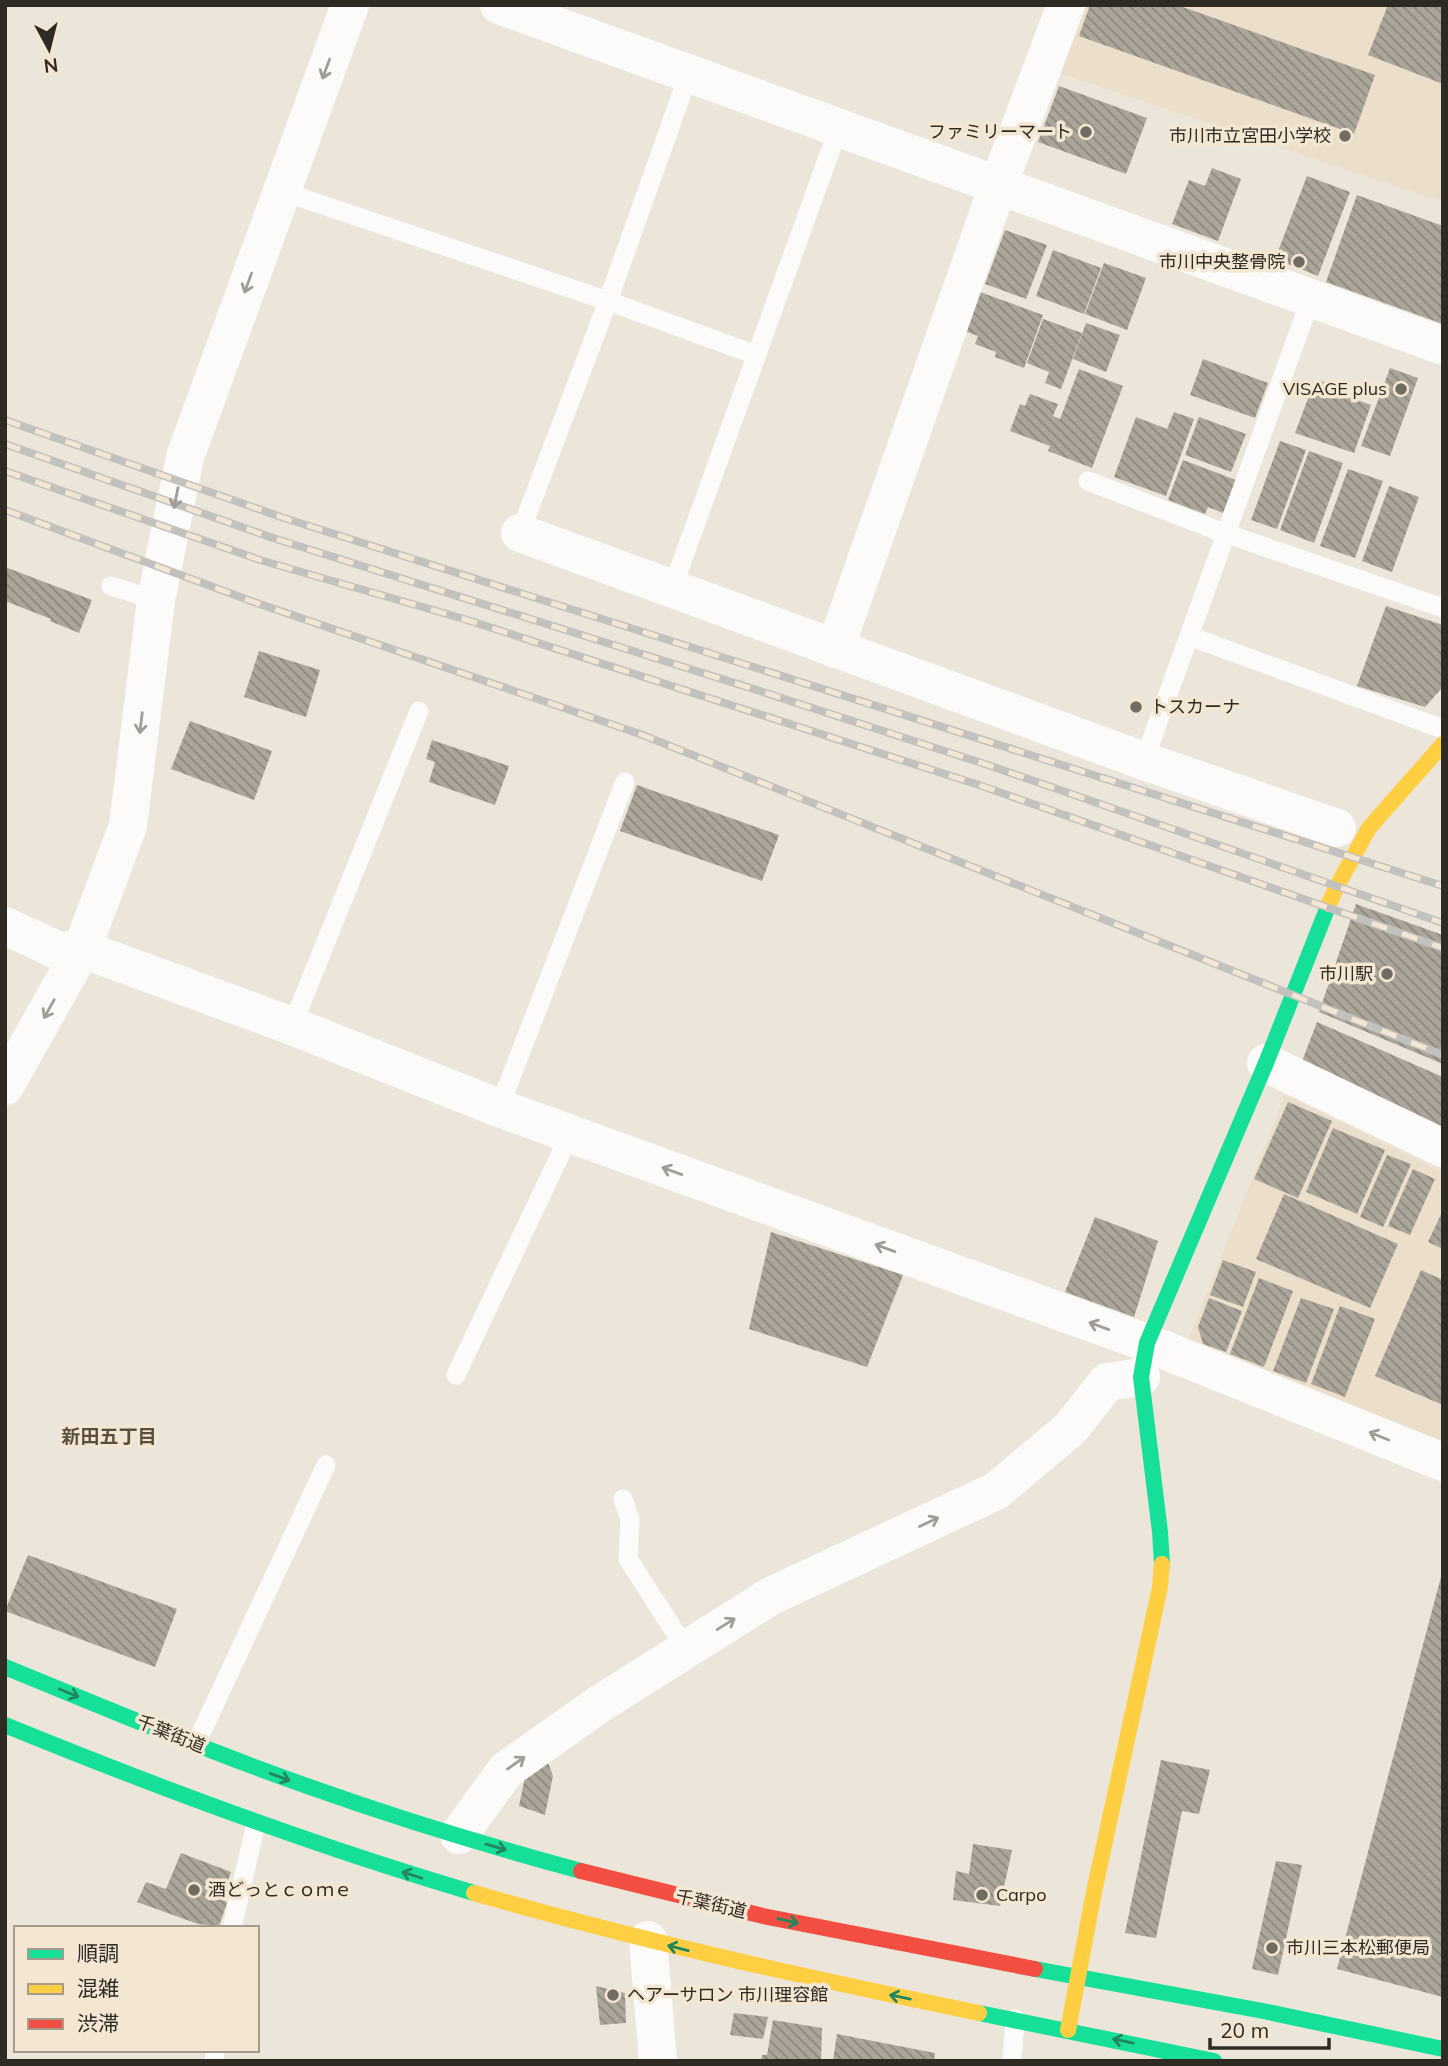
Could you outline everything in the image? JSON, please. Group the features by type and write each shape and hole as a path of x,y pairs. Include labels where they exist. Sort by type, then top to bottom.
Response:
{"main road":[{"path":"1068,2029 1094,1892 1160,1587 1163,1558 1144,1360 1336,888 1369,828 1443,744"},
{"name":"千葉街道","path":"5,1667 303,1785 492,1846 607,1878 716,1906 877,1940 1241,2006 1443,2049"},
{"path":"5,1725 141,1781 420,1878 648,1940 821,1981 1068,2029 1214,2061"}],"street":[{"path":"5,1086 82,949 128,826 156,600 185,457 350,5"},
{"path":"499,5 1443,346"},
{"path":"835,649 998,186 1066,5"},
{"path":"520,533 1144,761 1337,828"},
{"path":"5,926 59,951 82,949 292,1026 1144,1360 1443,1462"},
{"path":"1266,1063 1443,1148"},
{"path":"459,1835 506,1770 601,1703 771,1596 996,1491 1071,1428 1107,1382 1144,1360"},
{"path":"648,1940 658,2061"}],"lane":[{"path":"520,533 608,301 689,73"},
{"path":"672,589 839,127"},
{"path":"281,191 608,301 756,355"},
{"path":"1144,761 1311,298"},
{"path":"1088,481 1227,534 1443,608"},
{"path":"111,586 156,600"},
{"path":"1189,636 1443,729"},
{"path":"292,1026 419,711"},
{"path":"499,1108 625,782"},
{"path":"456,1376 570,1134"},
{"path":"195,1744 326,1465"},
{"path":"623,1499 630,1519 628,1559 686,1649"},
{"path":"232,1926 256,1822"},
{"path":"1012,2061 1015,2019"}],"shaded area":[{"name":"市川市立宮田小学校","path":"1076,5 1443,5 1443,202 1053,71"},
{"path":"1285,1095 1443,1172 1443,1446 1188,1341"}],"building":[{"path":"1090,5 1177,5 1375,75 1354,134 1079,36"},
{"path":"1388,5 1443,5 1443,84 1368,55"},
{"path":"1059,86 1147,118 1126,174 1038,142"},
{"path":"1212,168 1241,179 1218,241 1172,224 1189,180 1205,186"},
{"path":"1307,176 1350,192 1318,276 1275,259"},
{"path":"1357,195 1443,226 1443,324 1326,282"},
{"path":"1005,230 1047,245 1026,299 985,284"},
{"path":"1053,250 1101,268 1084,314 1036,296"},
{"path":"1104,263 1146,278 1127,330 1085,314"},
{"path":"980,292 1043,315 1024,368 995,357 996,352 975,344 978,336 965,331"},
{"path":"1043,319 1082,333 1061,389 1045,383 1049,372 1027,363"},
{"path":"1086,323 1120,335 1106,372 1073,359"},
{"path":"1203,359 1268,383 1255,418 1190,395"},
{"path":"1390,368 1418,378 1390,456 1361,446"},
{"path":"1079,369 1123,386 1092,468 1048,451 1050,446 1010,431 1020,404 1025,406 1030,394 1058,404 1053,416 1060,419"},
{"path":"1319,380 1340,388 1338,393 1371,405 1354,453 1295,433 1312,388 1316,389"},
{"path":"1174,412 1194,419 1166,496 1114,477 1136,417 1167,429"},
{"path":"1199,417 1246,434 1231,472 1185,455"},
{"path":"1280,441 1306,450 1277,529 1251,520"},
{"path":"1309,451 1343,463 1314,543 1280,530"},
{"path":"1183,460 1236,480 1223,513 1208,507 1205,514 1168,500"},
{"path":"1348,469 1383,481 1355,558 1320,546"},
{"path":"1389,486 1419,497 1392,572 1362,561"},
{"path":"5,567 92,600 79,633 5,601"},
{"path":"1386,606 1443,625 1443,687 1425,707 1357,686"},
{"path":"259,651 320,670 306,717 244,697"},
{"path":"190,721 272,751 254,800 171,769"},
{"path":"432,740 509,766 495,805 429,782 435,762 426,759"},
{"path":"637,785 779,835 762,881 620,831"},
{"name":"市川駅","path":"1356,904 1443,935 1443,1064 1319,1012"},
{"path":"1317,1022 1443,1077 1443,1133 1301,1064"},
{"path":"1288,1102 1332,1121 1298,1198 1254,1179"},
{"path":"1333,1128 1385,1150 1357,1214 1306,1192"},
{"path":"1387,1155 1411,1164 1383,1227 1360,1217"},
{"path":"1413,1169 1435,1179 1410,1235 1388,1226"},
{"path":"1284,1194 1398,1244 1370,1308 1256,1259"},
{"path":"1443,1210 1443,1249 1428,1242"},
{"path":"1095,1217 1158,1241 1134,1317 1065,1292"},
{"path":"771,1232 903,1275 867,1367 749,1329"},
{"path":"1223,1260 1256,1272 1243,1307 1210,1295"},
{"path":"1421,1270 1443,1280 1443,1405 1375,1376"},
{"path":"1259,1278 1293,1291 1264,1367 1230,1354"},
{"path":"1209,1298 1242,1311 1226,1352 1203,1344 1198,1327"},
{"path":"1301,1298 1334,1309 1306,1383 1273,1371"},
{"path":"1340,1306 1375,1319 1345,1397 1311,1384"},
{"path":"28,1555 177,1609 155,1667 5,1611"},
{"path":"1443,1573 1443,1997 1337,1969"},
{"path":"547,1760 553,1776 545,1815 519,1806 525,1777"},
{"path":"1161,1760 1210,1770 1199,1814 1182,1811 1156,1938 1125,1933"},
{"path":"973,1844 1012,1850 1000,1906 953,1900 956,1871 969,1874"},
{"path":"181,1853 231,1872 222,1898 227,1903 219,1926 198,1924 137,1902 146,1882 166,1889"},
{"path":"1276,1861 1302,1865 1278,1975 1252,1969"},
{"path":"596,1986 625,1993 626,2023 600,2025"},
{"path":"734,2013 768,2017 763,2039 730,2035"},
{"path":"773,2020 822,2028 821,2061 761,2061 762,2055 767,2055"},
{"path":"837,2034 935,2053 934,2061 833,2061"}],"railway":[{"path":"5,420 284,518 1443,886"},
{"path":"5,444 273,538 985,764 1443,923"},
{"path":"5,471 260,560 464,619 979,785 1443,948"},
{"path":"5,510 251,601 640,734 1443,1055"}],"traffic: fast":[{"path":"1162,1564 1141,1377 1147,1343 1266,1063 1329,904"},
{"path":"5,1667 307,1786 443,1831 581,1871"},
{"path":"5,1725 237,1815 474,1893"},
{"path":"1035,1969 1263,2011 1443,2049"},
{"path":"979,2013 1214,2061"}],"traffic: slow":[{"path":"1329,904 1369,828 1443,744"},
{"path":"1068,2030 1094,1892 1160,1587 1162,1564"},
{"path":"474,1893 725,1958 979,2013"}],"traffic: jam":[{"path":"581,1871 763,1916 1035,1969"}],"place":[{"name":"ファミリーマート","path":"1086,132"},
{"name":"市川市立宮田小学校","path":"1345,136"},
{"name":"市川中央整骨院","path":"1299,262"},
{"name":"VISAGE plus","path":"1401,389"},
{"name":"トスカーナ","path":"1136,707"},
{"name":"市川駅","path":"1387,974"},
{"name":"酒どっとｃｏｍｅ","path":"194,1890"},
{"name":"Carpo","path":"982,1895"},
{"name":"市川三本松郵便局","path":"1272,1948"},
{"name":"ヘアーサロン 市川理容館","path":"613,1995"}],"district":[{"name":"新田五丁目","path":"109,1436"}]}
